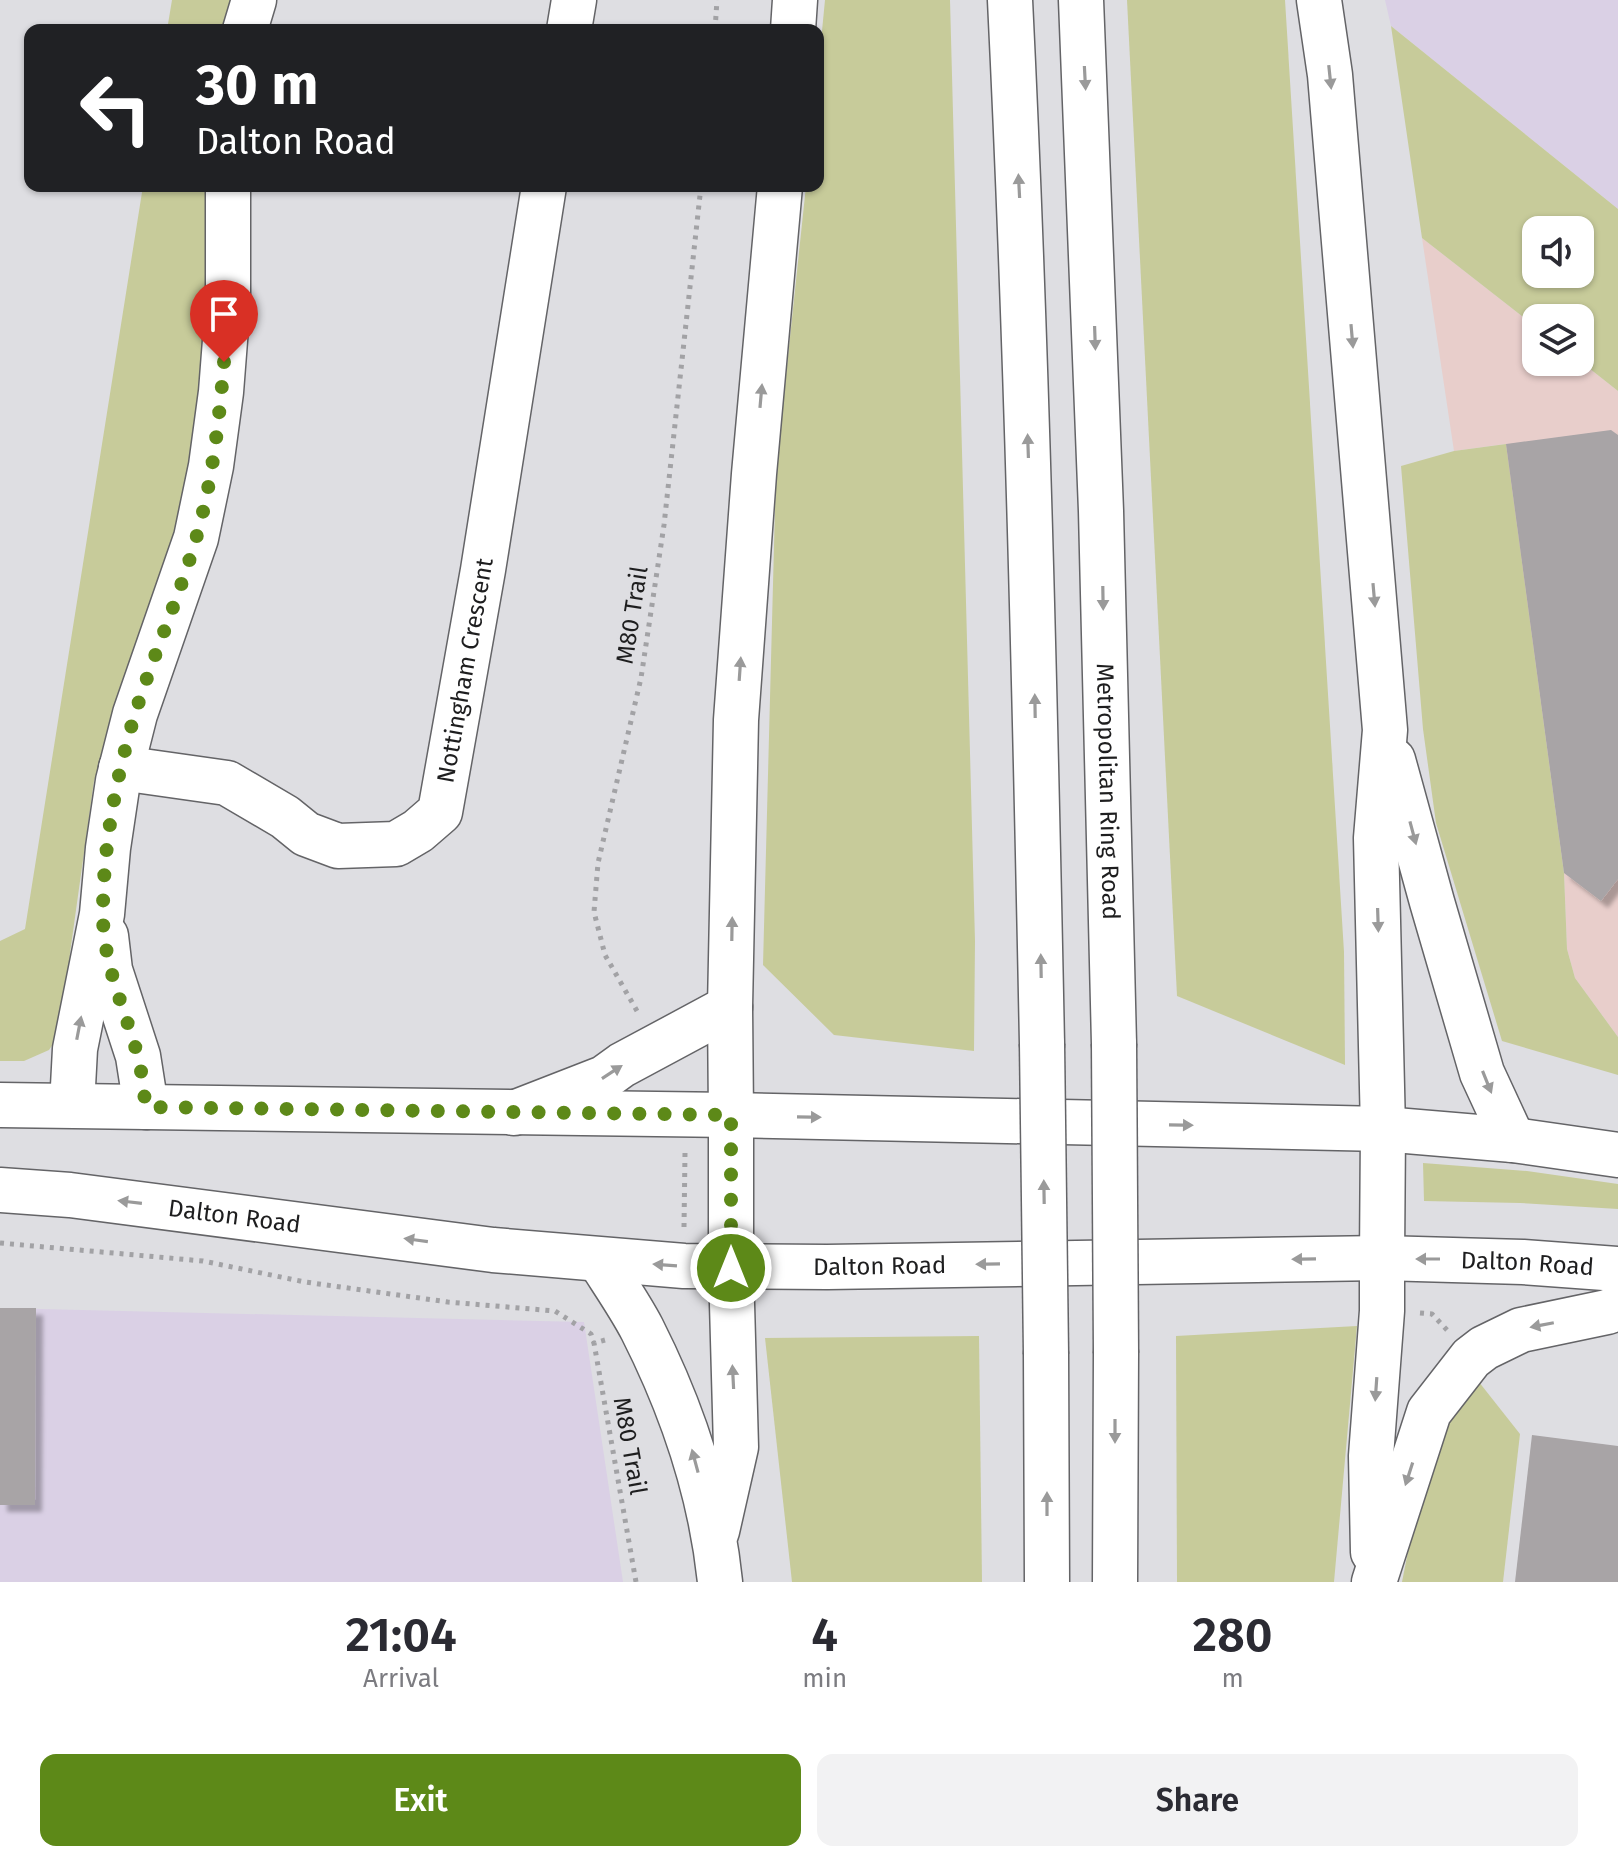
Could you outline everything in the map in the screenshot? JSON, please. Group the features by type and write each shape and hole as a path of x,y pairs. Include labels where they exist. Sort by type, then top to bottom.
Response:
{"main road":[{"path":"247,24 254,0"},
{"path":"267,24 268,0"},
{"path":"570,24 574,0"},
{"path":"793,24 795,0"},
{"path":"1010,0 1032,550 1042,1044 1047,1582"},
{"name":"Metropolitan Ring Road","path":"1081,0 1101,511 1114,1044 1115,1582"},
{"path":"1319,0 1330,75 1385,730 1376,838 1383,1129 1382,1311 1371,1456 1374,1582"},
{"path":"72,1105 75,1049 102,914 108,848 121,768 135,714 196,538 217,422 228,302 228,192"},
{"path":"228,302 256,192"},
{"name":"Nottingham Crescent","path":"121,768 227,783 285,817 306,834 338,846 396,844 418,831 440,812 483,570 543,192"},
{"path":"715,1537 736,1447 731,1268 730,1007 736,720 779,192"},
{"path":"1385,730 1482,1073 1513,1140"},
{"path":"102,914 110,970 138,1056 146,1107"},
{"path":"514,1113 604,1078 622,1065 730,1007"},
{"path":"0,1105 731,1115 1383,1129 1513,1140 1618,1155"},
{"name":"Dalton Road","path":"0,1190 70,1195 493,1250 600,1261 731,1268 1382,1258 1523,1262 1618,1269"},
{"path":"600,1261 641,1328 686,1428 715,1537 720,1582"},
{"path":"1374,1582 1429,1412 1471,1358 1521,1330 1618,1308"}],"path":[{"path":"715,24 717,0"},
{"name":"M80 Trail","path":"644,1019 605,955 594,912 598,863 641,678 664,525 700,192"},
{"path":"684,1236 685,1175"},
{"path":"0,1243 203,1261 305,1282 448,1302 555,1311 591,1334 594,1343 607,1339"},
{"path":"1382,1311 1432,1314 1471,1358"},
{"name":"M80 Trail","path":"594,1343 636,1582"}],"shaded area":[{"path":"1385,0 1618,0 1618,209 1391,26"},
{"path":"1422,238 1522,316 1522,376 1594,376 1594,372 1618,391 1618,1037 1575,978 1567,949 1564,872 1505,444 1454,451"},
{"path":"0,1308 584,1322 623,1582 0,1582"}],"green space":[{"path":"172,0 239,0 233,24 168,24"},
{"path":"825,0 950,0 975,941 974,1051 834,1035 763,965 776,470 805,192 824,192"},
{"path":"1127,0 1285,0 1344,952 1345,1065 1177,996"},
{"path":"1391,26 1618,209 1618,391 1594,372 1594,304 1522,304 1522,316 1422,238"},
{"path":"142,192 215,192 219,230 185,494 144,632 94,781 70,953 67,1006 57,1038 49,1050 24,1061 0,1061 0,941 25,929"},
{"path":"1506,444 1564,873 1567,949 1575,978 1618,1037 1618,1075 1502,1041 1436,823 1423,729 1401,466 1454,451"},
{"path":"1423,1163 1527,1171 1618,1184 1618,1209 1424,1201"},
{"path":"1357,1326 1334,1582 1177,1582 1176,1336"},
{"path":"979,1336 982,1582 792,1582 765,1338"},
{"path":"1475,1377 1520,1434 1503,1582 1402,1582 1435,1436"}],"building":[{"path":"1611,430 1618,435 1618,879 1601,901 1564,873 1506,444"},
{"path":"0,1308 36,1308 35,1505 0,1505"},
{"path":"1532,1435 1618,1446 1618,1582 1515,1582"}],"route":[{"path":"224,362 211,466 196,538 135,714 118,781 108,848 102,914 110,970 138,1056 146,1107 731,1115 731,1268"}]}
